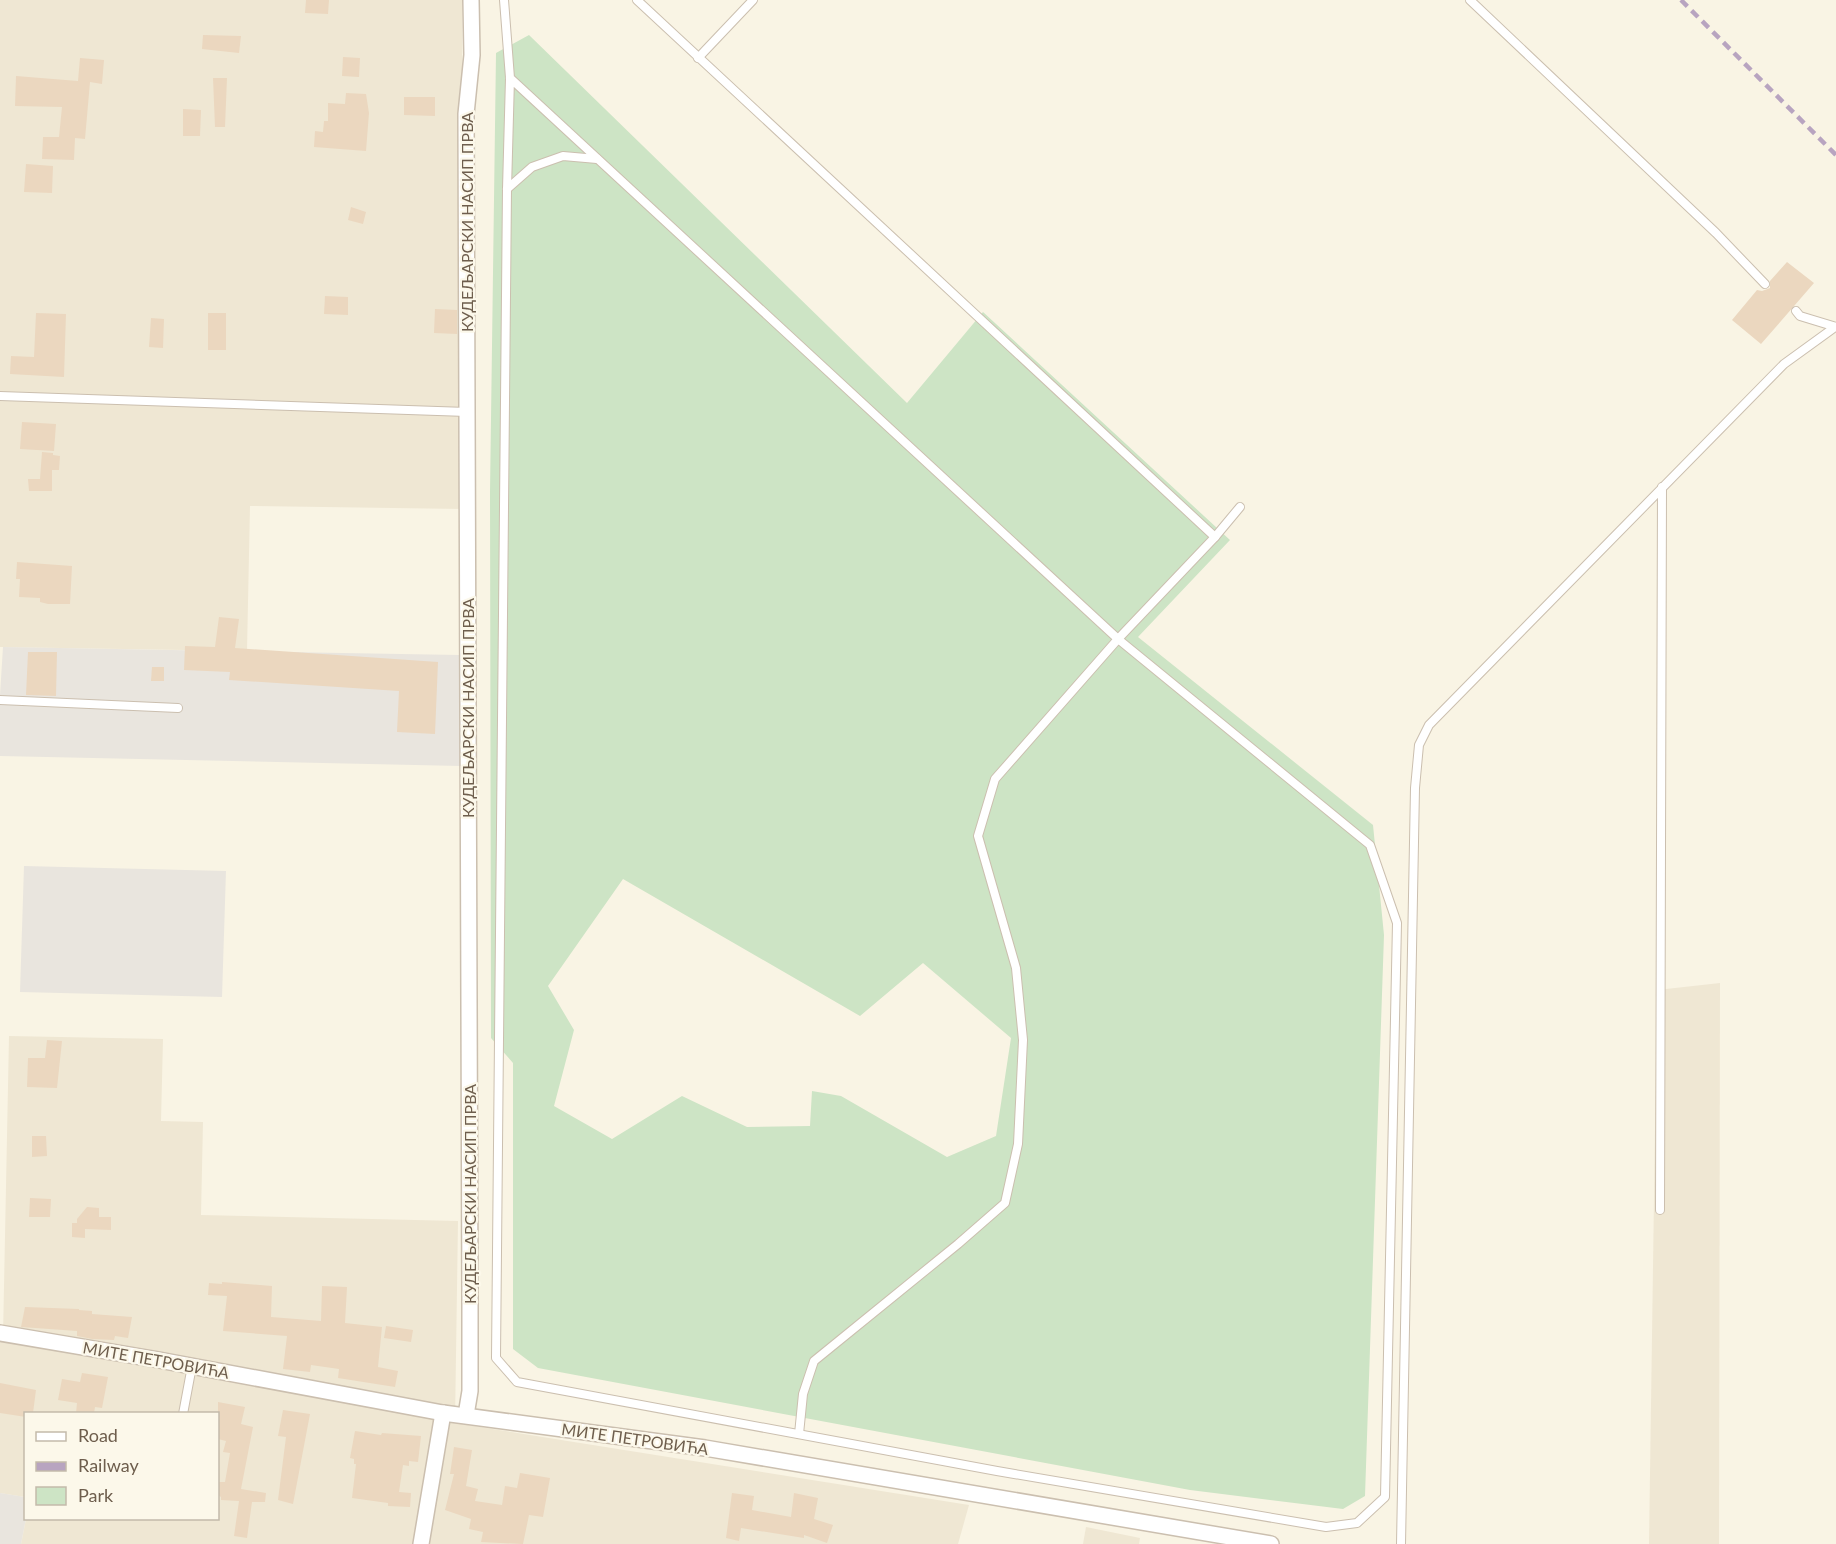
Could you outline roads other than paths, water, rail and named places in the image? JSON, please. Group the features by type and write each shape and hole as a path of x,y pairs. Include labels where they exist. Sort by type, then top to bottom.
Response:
{"street":[{"name":"КУДЕЉАРСКИ НАСИП ПРВА","path":"466,1415 470,1391 470,1309 466,114 472,55 471,0"},
{"name":"МИТЕ ПЕТРОВИЋА","path":"0,1333 443,1413 705,1448 1270,1544"},
{"path":"422,1544 443,1413"}],"lane":[{"path":"504,0 510,78 496,1358 517,1382 997,1471 1326,1527 1357,1523 1385,1497 1397,923 1370,845 1118,639 510,78"},
{"path":"637,0 1215,537"},
{"path":"698,58 753,0"},
{"path":"1470,0 1716,233 1765,284"},
{"path":"507,189 532,167 563,156 597,159"},
{"path":"1796,311 1800,316 1836,327"},
{"path":"1401,1544 1415,800 1419,745 1429,725 1784,364 1836,327"},
{"path":"0,396 467,412"},
{"path":"1660,1210 1662,487"},
{"path":"799,1434 803,1394 814,1361 1005,1203 1018,1144 1023,1040 1016,968 978,836 995,779 1118,639 1215,537 1240,507"},
{"path":"0,700 178,708"},
{"path":"183,1412 192,1366"}],"railway":[{"path":"1681,0 1836,155"}]}
